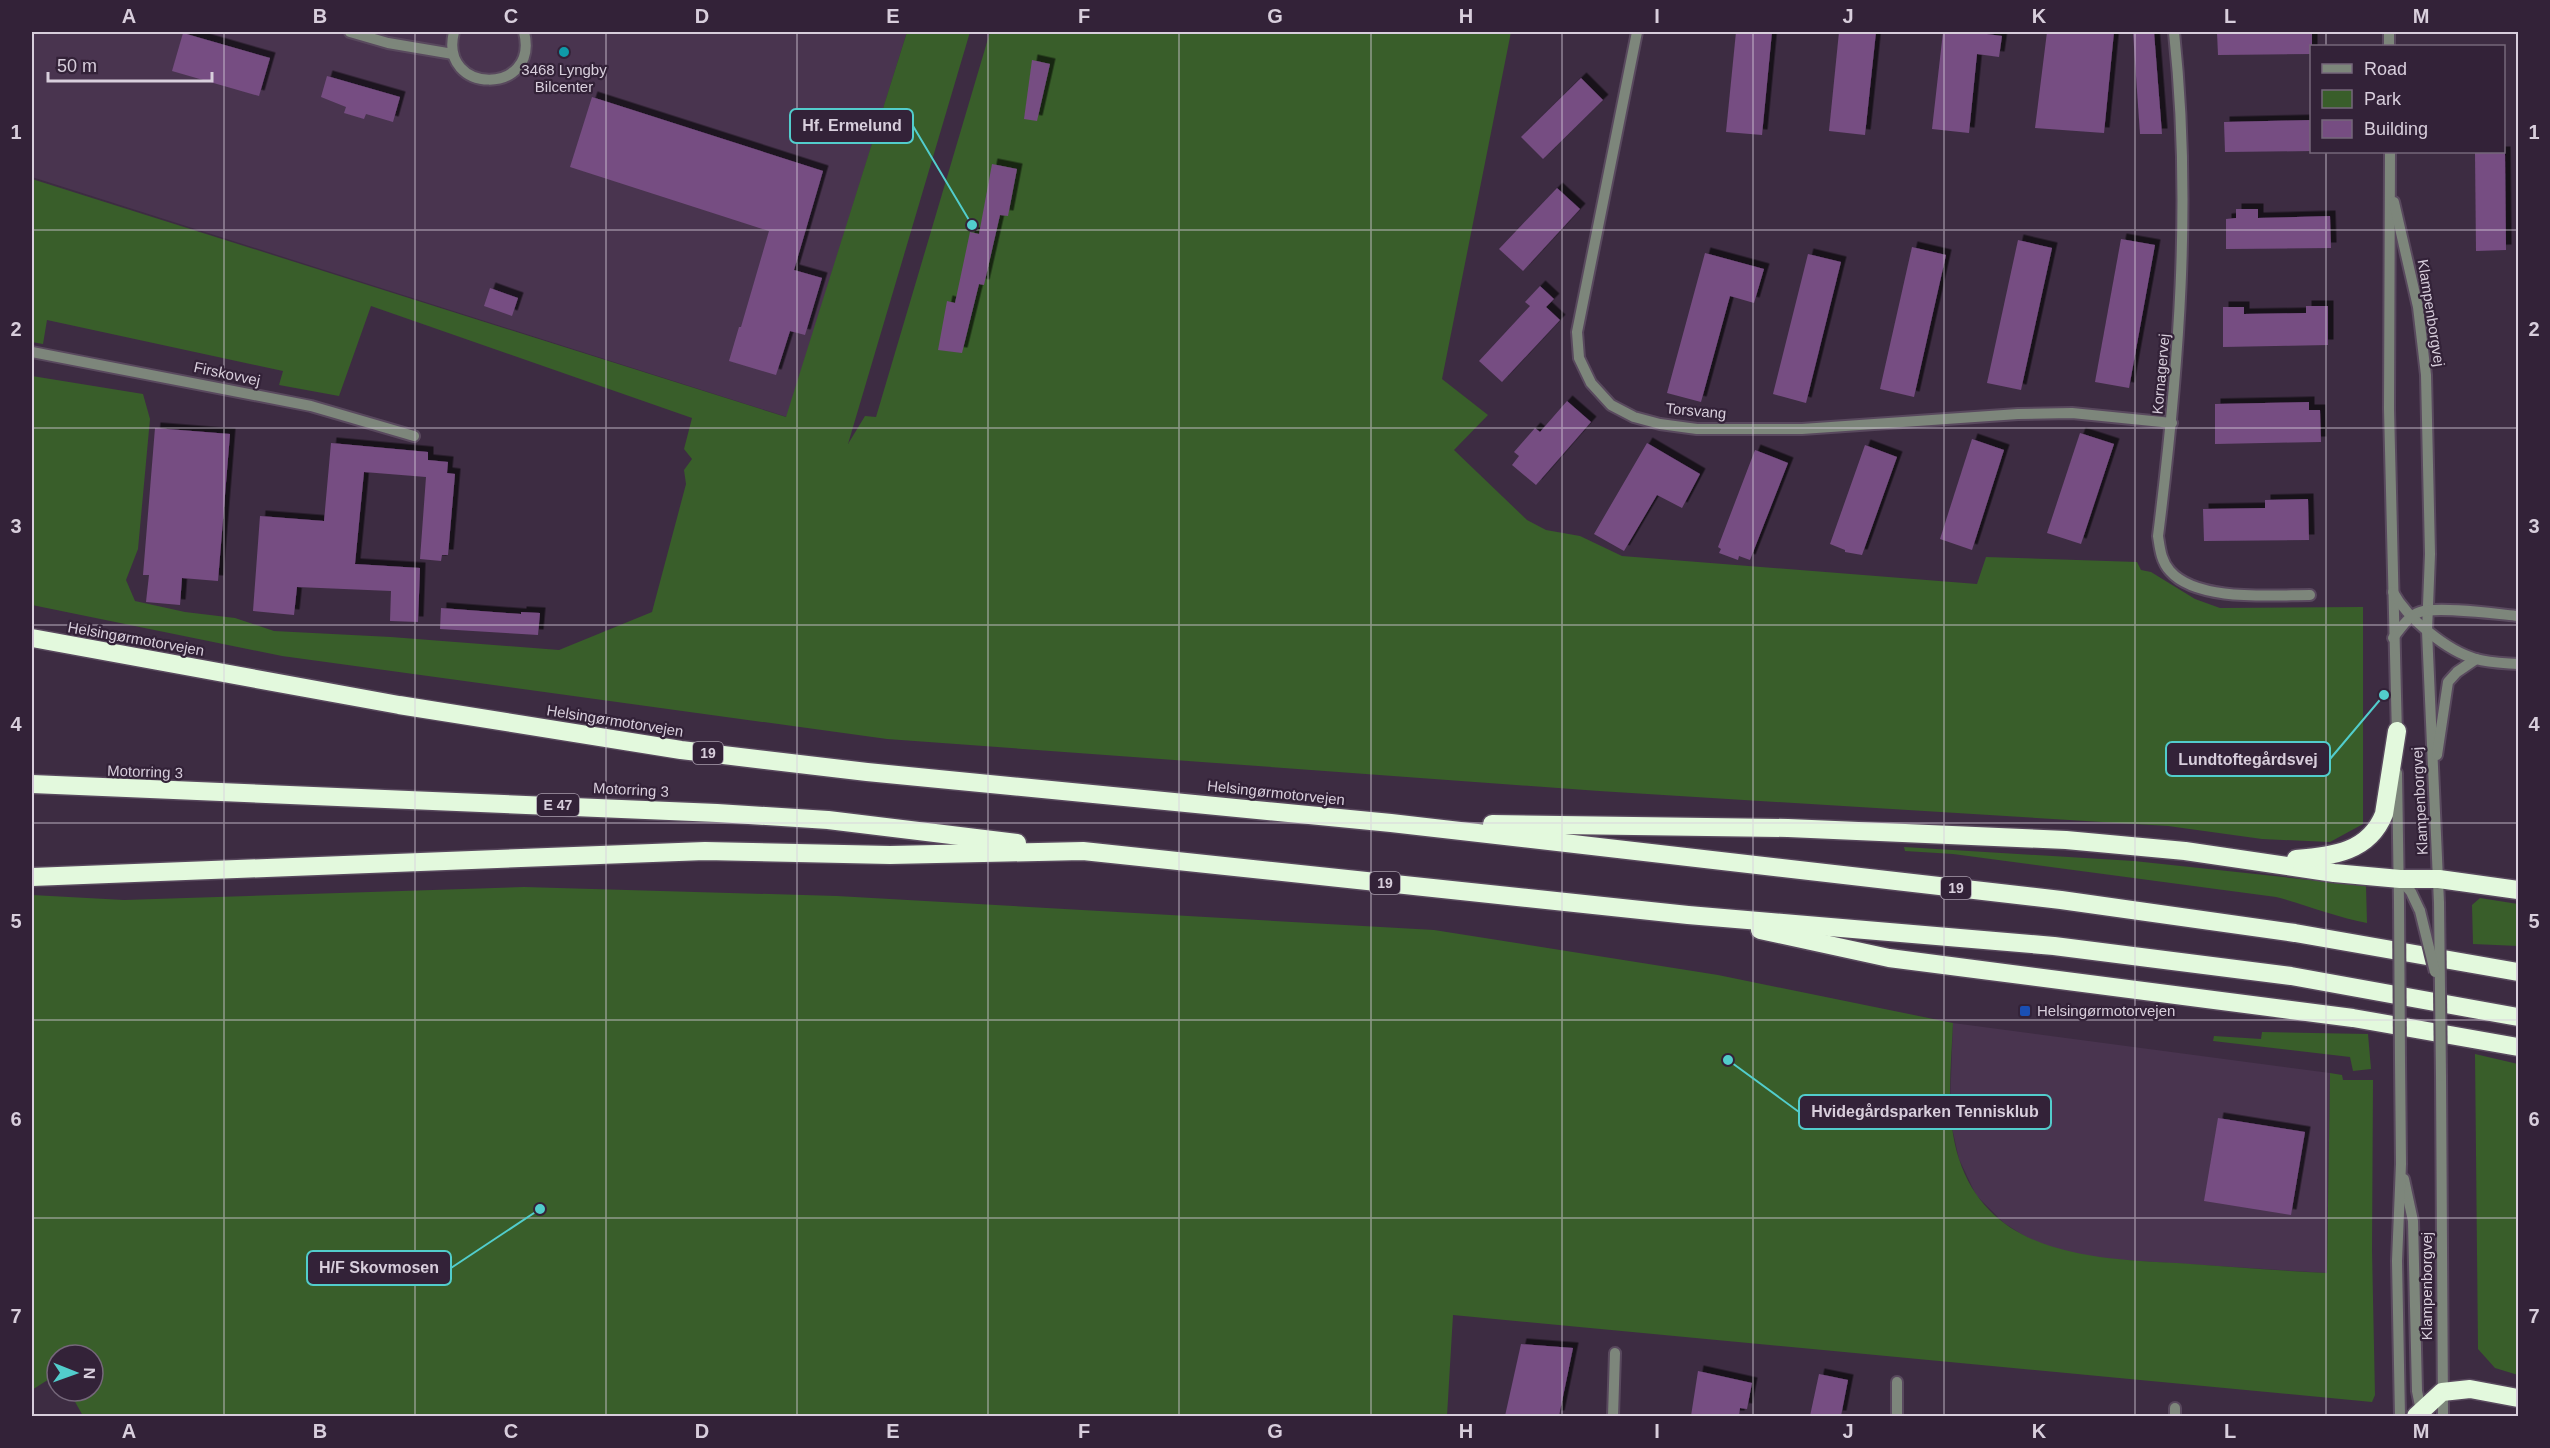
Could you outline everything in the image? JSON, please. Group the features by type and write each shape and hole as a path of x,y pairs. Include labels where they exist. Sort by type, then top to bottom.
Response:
{"highway":[{"name":"Helsingørmotorvejen","path":"32,638 399,705 681,750 867,772 1391,823 2061,900 2295,933 2518,972"},
{"path":"2264,861 2330,856 2366,841 2379,826 2384,814 2397,731"},
{"name":"Motorring 3","path":"32,784 717,813 828,820 1083,851"},
{"path":"1391,823 1788,828 2067,840 2264,861 2334,873 2400,879 2439,879 2518,890"},
{"name":"19","path":"32,877 705,851 890,855 1083,851 1688,915 2054,946 2291,976 2518,1017"},
{"path":"1688,915 1889,958 2353,1018 2518,1047"},
{"path":"2421,1415 2442,1392 2469,1389 2518,1398"}],"street":[{"path":"350,32 388,43 453,54"},
{"path":"454,32 453,54 458,64 476,79 495,80 503,78 518,67 532,32"},
{"path":"524,32 526,51"},
{"name":"Torsvang","path":"1637,32 1577,332 1579,358 1591,383 1611,405 1634,417 1698,429 1802,429 2018,414 2072,413 2172,423"},
{"name":"Kornagervej","path":"2174,32 2179,79 2183,175 2180,327 2172,423 2158,536 2161,555 2171,572 2193,585 2216,593 2310,595"},
{"name":"Klampenborgvej","path":"2390,153 2389,410 2400,879 2401,1164 2397,1261 2400,1416"},
{"name":"Klampenborgvej","path":"2390,187 2418,307 2426,375 2430,555 2427,631 2439,879 2443,1416"},
{"name":"Firskovvej","path":"32,352 311,406 414,436"},
{"path":"2392,591 2427,631 2456,650 2476,659 2518,664"},
{"path":"2393,638 2412,616 2429,611 2518,616"},
{"path":"2434,780 2448,682 2457,672 2476,659"},
{"path":"2400,879 2411,892 2420,911 2440,996"},
{"path":"2401,1164 2413,1221 2417,1391 2421,1415"},
{"path":"1613,1416 1616,1353"},
{"path":"1897,1382 1897,1416"}],"shaded area":[{"path":"32,32 907,32 787,417 32,177"},
{"path":"1953,1023 2330,1073 2327,1273 2106,1259 2078,1255 2048,1247 2004,1223 1976,1195 1959,1159 1950,1106"}],"green space":[{"path":"907,32 970,32 848,444 865,416 876,417 990,32 1511,32 1442,379 1488,415 1454,450 1527,520 1546,530 1580,536 1622,556 1977,584 1986,557 2137,562 2141,570 2151,572 2195,599 2220,608 2363,607 2363,824 2330,842 2262,839 2168,826 1599,791 887,739 282,656 32,605 32,376 143,394 150,419 138,549 126,580 135,601 185,612 235,618 274,631 559,650 652,612 686,484 684,470 692,459 684,449 692,418 371,306 339,396 279,385 283,371 47,320 43,344 32,342 32,179 786,417"},
{"path":"1904,847 2134,861 2366,886 2367,923 2276,897 1953,854 1905,851"},
{"path":"524,887 837,896 1434,930 1718,975 1953,1023 1950,1092 1952,1126 1959,1159 1975,1192 1997,1217 2024,1235 2055,1248 2123,1260 2327,1273 2330,1073 2342,1075 2343,1080 2373,1080 2372,1250 2375,1395 2372,1402 1453,1315 1447,1416 83,1416 76,1403 105,1403 105,1343 45,1343 45,1382 32,1390 32,895 124,900"},
{"path":"2480,898 2518,904 2518,946 2473,944 2472,905"},
{"path":"2262,1032 2368,1034 2371,1069 2353,1071 2350,1057 2213,1041 2214,1036 2261,1039"},
{"path":"2475,1054 2518,1064 2518,1375 2495,1368 2478,1349"}],"building":[{"path":"1736,32 1772,32 1762,135 1726,132"},
{"path":"1839,32 1876,32 1865,135 1829,131"},
{"path":"1943,32 1979,32 2002,36 1999,57 1977,54 1969,133 1932,129"},
{"path":"2047,32 2114,32 2104,133 2035,128"},
{"path":"2133,32 2154,32 2162,134 2140,134"},
{"path":"2217,32 2312,32 2310,54 2218,55"},
{"path":"183,33 270,58 259,96 172,71"},
{"path":"1032,60 1050,64 1037,121 1024,119"},
{"path":"327,76 400,97 393,122 366,114 364,119 344,113 346,107 321,97"},
{"path":"1581,78 1603,100 1543,159 1521,137"},
{"path":"592,97 823,171 794,270 822,278 805,335 790,331 776,375 729,361 769,231 570,167"},
{"path":"2310,120 2310,151 2225,152 2224,122"},
{"path":"2505,152 2506,250 2476,251 2475,153"},
{"path":"992,164 1017,169 1008,216 1000,215 984,285 979,284 962,353 938,350 947,301 955,303 970,232 979,234"},
{"path":"1557,188 1580,209 1523,271 1499,249"},
{"path":"2236,209 2258,209 2258,218 2330,216 2331,248 2226,249 2226,219 2236,218"},
{"path":"2121,239 2155,245 2129,388 2095,382"},
{"path":"2018,240 2052,248 2021,390 1987,383"},
{"path":"1912,247 1946,255 1914,397 1880,389"},
{"path":"1705,253 1764,269 1754,303 1730,296 1701,402 1667,393"},
{"path":"1808,254 1841,262 1806,403 1773,394"},
{"path":"1540,286 1554,299 1546,307 1560,320 1502,382 1479,361 1530,306 1525,302"},
{"path":"490,288 518,298 512,316 484,306"},
{"path":"2306,306 2328,306 2328,345 2223,347 2223,307 2244,307 2244,314 2306,313"},
{"path":"1567,401 1591,422 1536,485 1512,465 1519,456 1514,452 1535,428 1540,432"},
{"path":"2309,402 2309,410 2320,410 2321,442 2215,444 2215,404"},
{"path":"155,428 230,434 218,581 182,578 180,605 146,602 149,575 143,575"},
{"path":"2080,433 2114,444 2081,544 2047,533"},
{"path":"1972,439 2004,450 1972,550 1940,539"},
{"path":"331,443 428,452 428,460 448,462 447,473 455,474 448,555 442,555 441,561 420,559 426,477 364,472 355,564 420,568 418,622 390,621 391,591 297,587 294,615 253,611 260,516 324,521"},
{"path":"1647,443 1700,474 1682,508 1657,495 1624,551 1594,534"},
{"path":"1865,445 1897,457 1862,555 1845,552 1830,544"},
{"path":"1755,450 1788,463 1750,560 1739,556 1738,560 1719,553 1721,549 1718,547"},
{"path":"2308,499 2309,540 2204,541 2203,509 2265,508 2265,500"},
{"path":"441,608 521,614 521,612 540,613 538,635 440,629"},
{"path":"2218,1118 2305,1132 2291,1215 2204,1201"},
{"path":"1521,1344 1573,1348 1559,1416 1505,1416"},
{"path":"1698,1371 1752,1383 1747,1409 1740,1408 1739,1416 1691,1416"},
{"path":"1819,1374 1848,1380 1841,1416 1810,1416"}],"place":[{"name":"3468 Lyngby Bilcenter","path":"564,52"},
{"name":"Hf. Ermelund","path":"972,225"},
{"name":"Lundtoftegårdsvej","path":"2384,695"},
{"name":"Helsingørmotorvejen","path":"2025,1011"},
{"name":"Hvidegårdsparken Tennisklub","path":"1728,1060"},
{"name":"H/F Skovmosen","path":"540,1209"}]}
